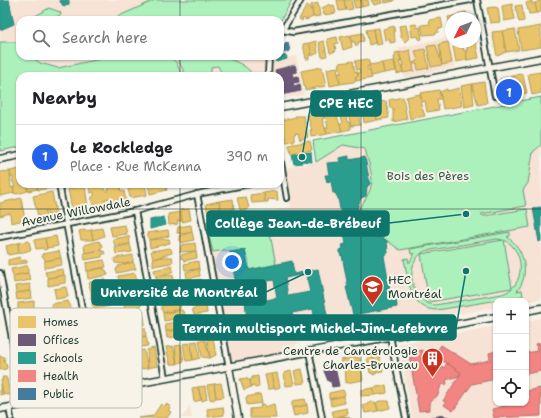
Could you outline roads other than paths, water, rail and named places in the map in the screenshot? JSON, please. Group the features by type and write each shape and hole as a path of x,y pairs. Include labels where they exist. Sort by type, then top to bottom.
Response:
{"main road":[{"path":"284,106 541,58"},
{"path":"0,159 16,156"},
{"path":"529,310 541,308"},
{"path":"142,383 493,318"},
{"path":"229,367 238,418"},
{"path":"0,409 9,407"}],"street":[{"path":"284,28 300,0"},
{"path":"284,32 293,32 470,0"},
{"path":"477,0 496,96"},
{"path":"268,72 269,60"},
{"path":"284,186 287,198"},
{"path":"60,188 82,308"},
{"name":"Avenue Willowdale","path":"0,237 135,211 197,194 228,188"},
{"path":"197,194 229,367"},
{"path":"135,211 166,378"},
{"path":"0,273 10,328"},
{"path":"390,336 406,418"},
{"path":"309,351 322,418"},
{"path":"9,407 11,418"}],"place":[{"name":"Le Rockledge","path":"509,92"},
{"name":"CPE HEC","path":"302,157"},
{"name":"Collège Jean-de-Brébeuf","path":"466,214"},
{"name":"Terrain multisport Michel-Jim-Lefebvre","path":"466,271"},
{"name":"Université de Montréal","path":"308,272"},
{"name":"HEC Montréal","path":"373,306"},
{"name":"Centre de Cancérologie Charles-Bruneau","path":"433,378"}],"park label":[{"name":"Bois des Pères","path":"428,176"}]}
